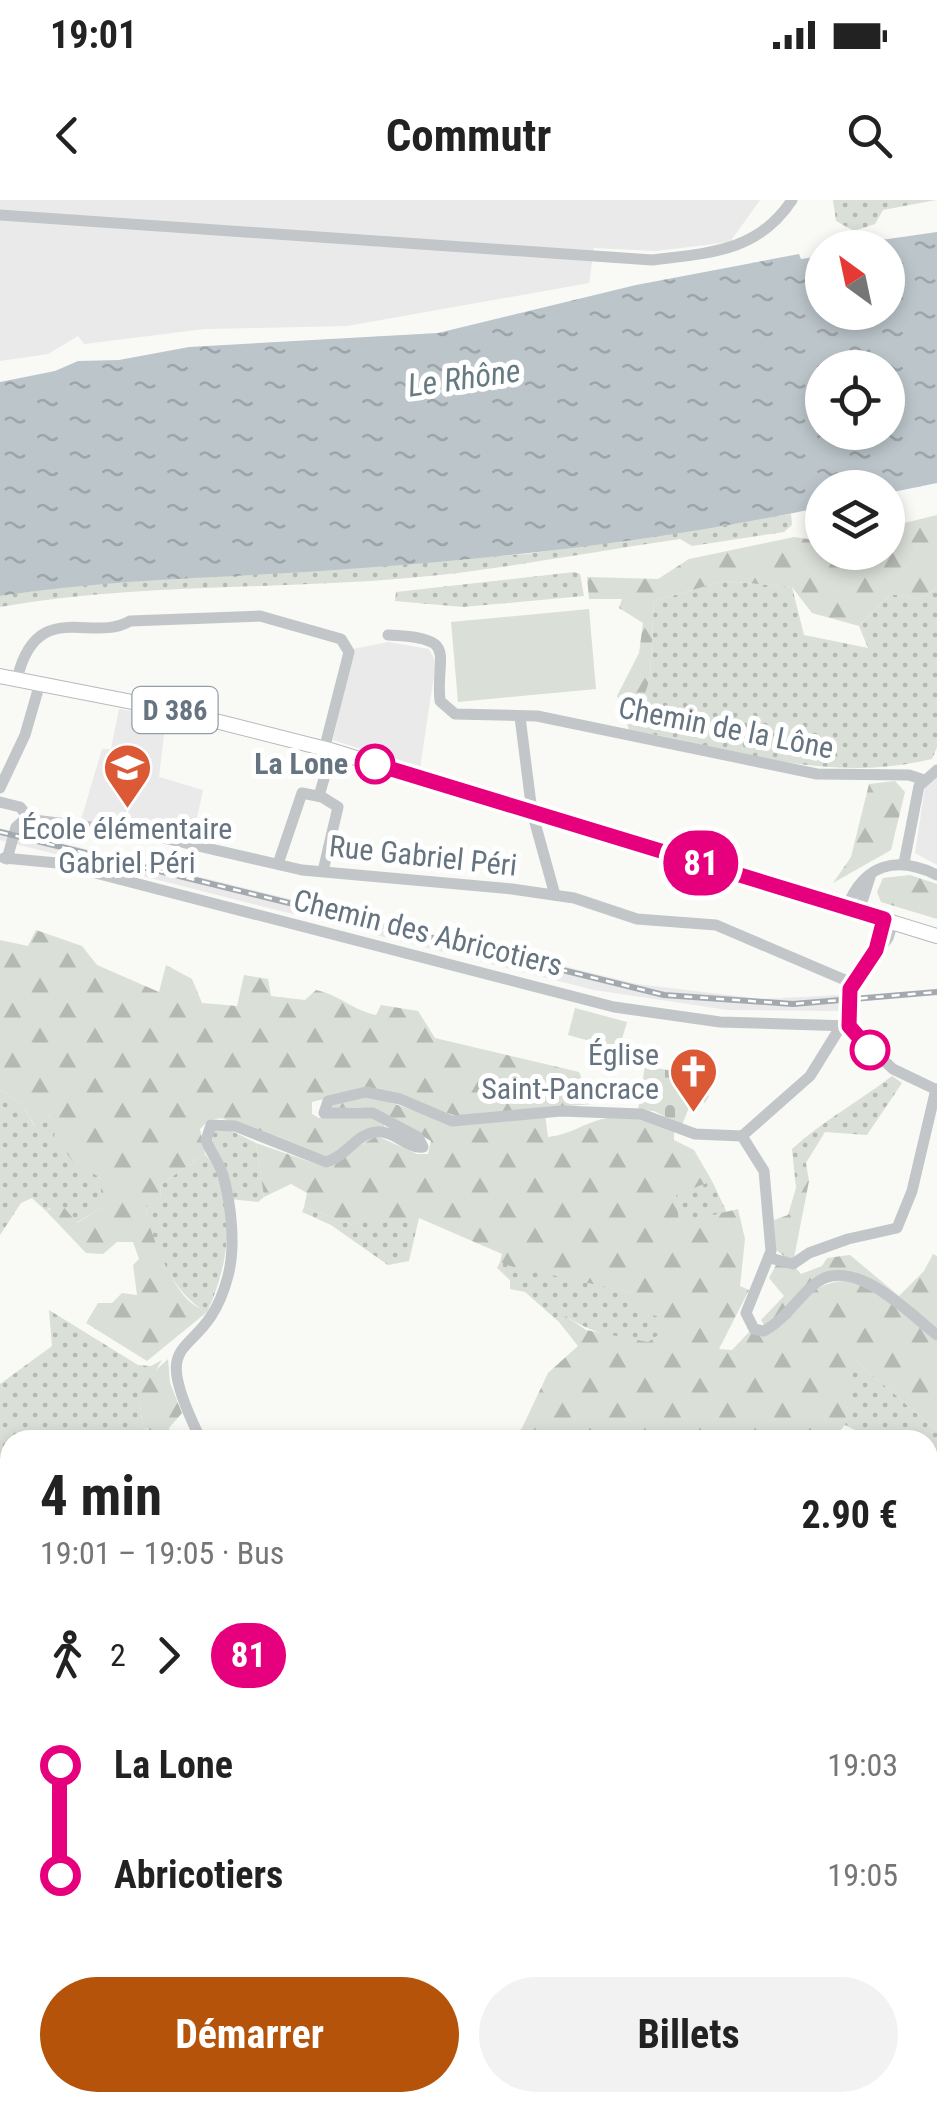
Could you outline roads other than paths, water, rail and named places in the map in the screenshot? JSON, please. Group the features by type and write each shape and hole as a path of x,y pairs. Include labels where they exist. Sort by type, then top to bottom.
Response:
{"main road":[{"name":"D 386","path":"0,676 168,709 330,750 937,936"}],"street":[{"path":"0,215 652,260 746,244 775,224 792,200"},
{"path":"17,679 21,661 31,648 46,634 70,625 114,629 130,620 260,616 341,639 348,646 318,796"},
{"name":"Chemin de la Lône","path":"388,635 427,641 439,648 444,660 440,701 448,712 520,716 817,774 909,775 924,780"},
{"path":"0,788 11,772 40,683"},
{"path":"520,716 532,812 554,895"},
{"path":"904,863 915,799 924,780 937,770"},
{"path":"278,864 298,796 318,796 338,807 322,872"},
{"path":"0,802 20,807 29,818 16,826 3,858"},
{"name":"Rue Gabriel Péri","path":"29,818 142,833 322,872 554,895 637,919 716,925 850,989"},
{"name":"Chemin des Abricotiers","path":"3,858 57,864 614,1007 720,1022 845,1026"},
{"path":"853,909 874,869 904,863 937,875"},
{"path":"196,1430 177,1389 173,1365 184,1344 217,1306 229,1272 232,1242 223,1175 206,1140 208,1129 216,1123 326,1162 338,1159 373,1133 388,1133 413,1147 423,1147 418,1137 372,1113 324,1112 328,1102 366,1092 400,1099 452,1121 561,1111 641,1114 695,1134 742,1136 810,1076 845,1026 850,989 876,950 889,921"},
{"path":"770,1258 794,1264 809,1253 848,1239 896,1228 912,1191 936,1089 893,1069 845,1026"},
{"path":"742,1136 764,1171 770,1258 747,1318 764,1331 777,1324 814,1284 843,1275 871,1286 937,1335"},
{"path":"217,1306 230,1312"}],"water":[{"name":"Le Rhône","path":"937,232 937,483 905,490 905,470 805,470 805,510 705,529 408,565 87,585 0,596 0,382 55,371 78,361 119,360 189,347 438,333 636,285 799,254 805,258 805,330 905,330 905,237"}],"railway":[{"path":"0,832 664,995 793,1004 937,992"}],"place":[{"name":"La Lone","path":"375,764"},
{"name":"École élémentaire Gabriel Péri","path":"127,810"},
{"name":"Église Saint-Pancrace","path":"694,1114"}]}
